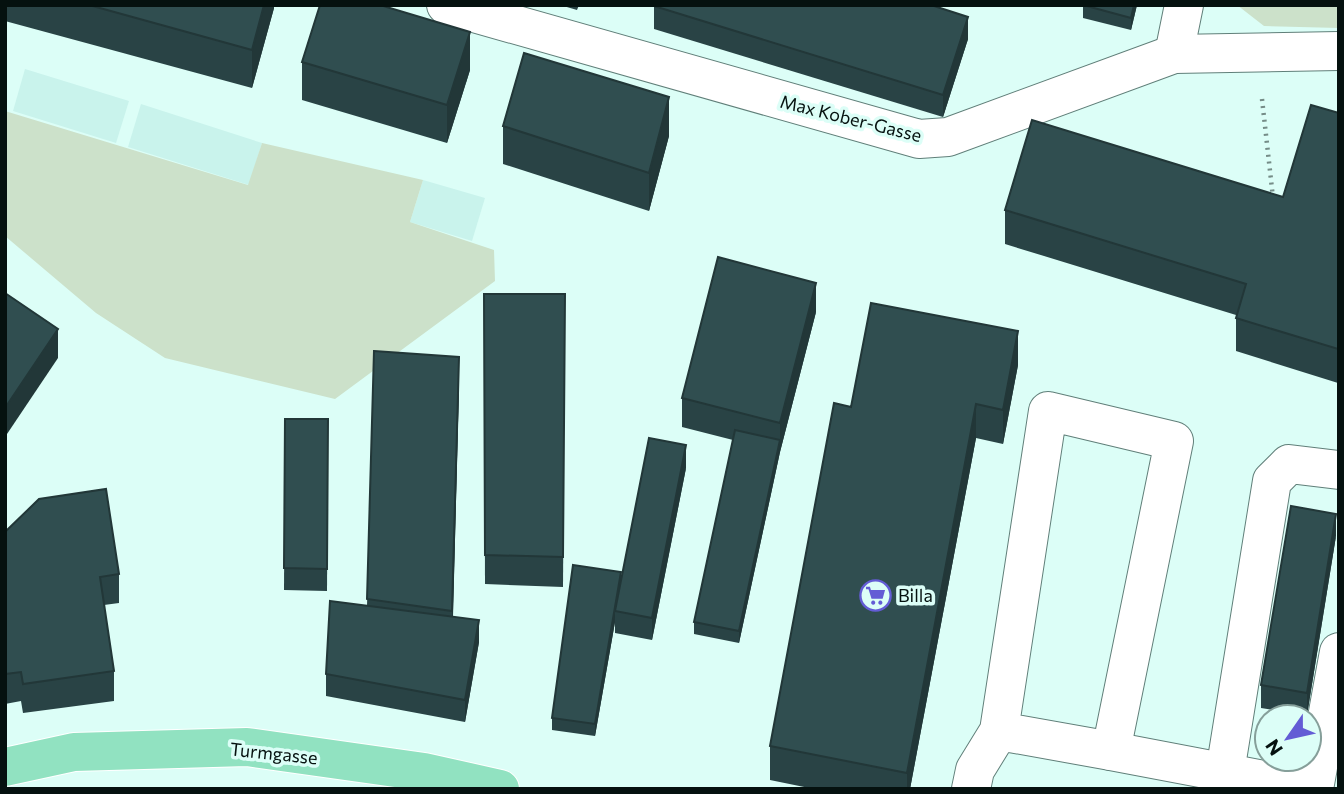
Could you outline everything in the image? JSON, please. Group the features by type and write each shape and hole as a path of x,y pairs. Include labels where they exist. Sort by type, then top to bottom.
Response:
{"main road":[{"name":"Turmgasse","path":"5,767 74,752 247,747 424,772 500,789"}],"street":[{"name":"Max Kober-Gasse","path":"446,5 919,139 948,136 1174,54 1339,51"},
{"path":"1174,54 1184,5"},
{"path":"971,789 975,770 999,731 1048,411 1174,441 1111,751"},
{"path":"1224,772 1272,481 1289,464 1339,470"},
{"path":"999,731 1313,789 1339,652"}],"path":[{"path":"1258,53 1274,208"}],"shaded area":[{"path":"25,69 129,101 116,143 13,111"},
{"path":"141,104 262,143 249,185 128,147"},
{"path":"423,180 485,198 472,241 410,222"}],"green space":[{"path":"1237,5 1339,5 1339,28 1264,26"},
{"path":"5,111 248,185 262,143 423,180 410,222 494,250 495,281 335,399 165,358 96,313 5,236"}],"building":[{"path":"89,5 264,5 252,50"},
{"path":"320,5 380,5 470,32 447,105 302,62"},
{"path":"654,5 931,5 968,17 943,95"},
{"path":"1083,5 1134,5 1131,18"},
{"path":"524,53 669,97 649,173 503,126"},
{"path":"1311,105 1339,113 1338,349 1236,318 1246,284 1005,210 1032,120 1283,197"},
{"path":"718,257 816,283 780,423 682,398"},
{"path":"5,293 58,329 5,408"},
{"path":"484,294 565,294 563,557 485,555"},
{"name":"Billa","path":"871,303 1018,331 1003,410 976,404 907,773 770,746 834,403 851,407"},
{"path":"374,351 459,357 452,611 367,599"},
{"path":"285,419 328,419 327,569 284,568"},
{"path":"735,430 780,440 739,631 694,622"},
{"path":"649,438 686,445 652,618 615,611"},
{"path":"106,489 119,574 100,577 114,671 23,684 21,672 5,674 5,532 39,499"},
{"path":"1291,506 1336,514 1307,693 1261,685"},
{"path":"573,565 621,572 595,724 552,718"},
{"path":"330,601 479,620 465,700 326,674"}],"place":[{"name":"Billa","path":"875,595"}]}
